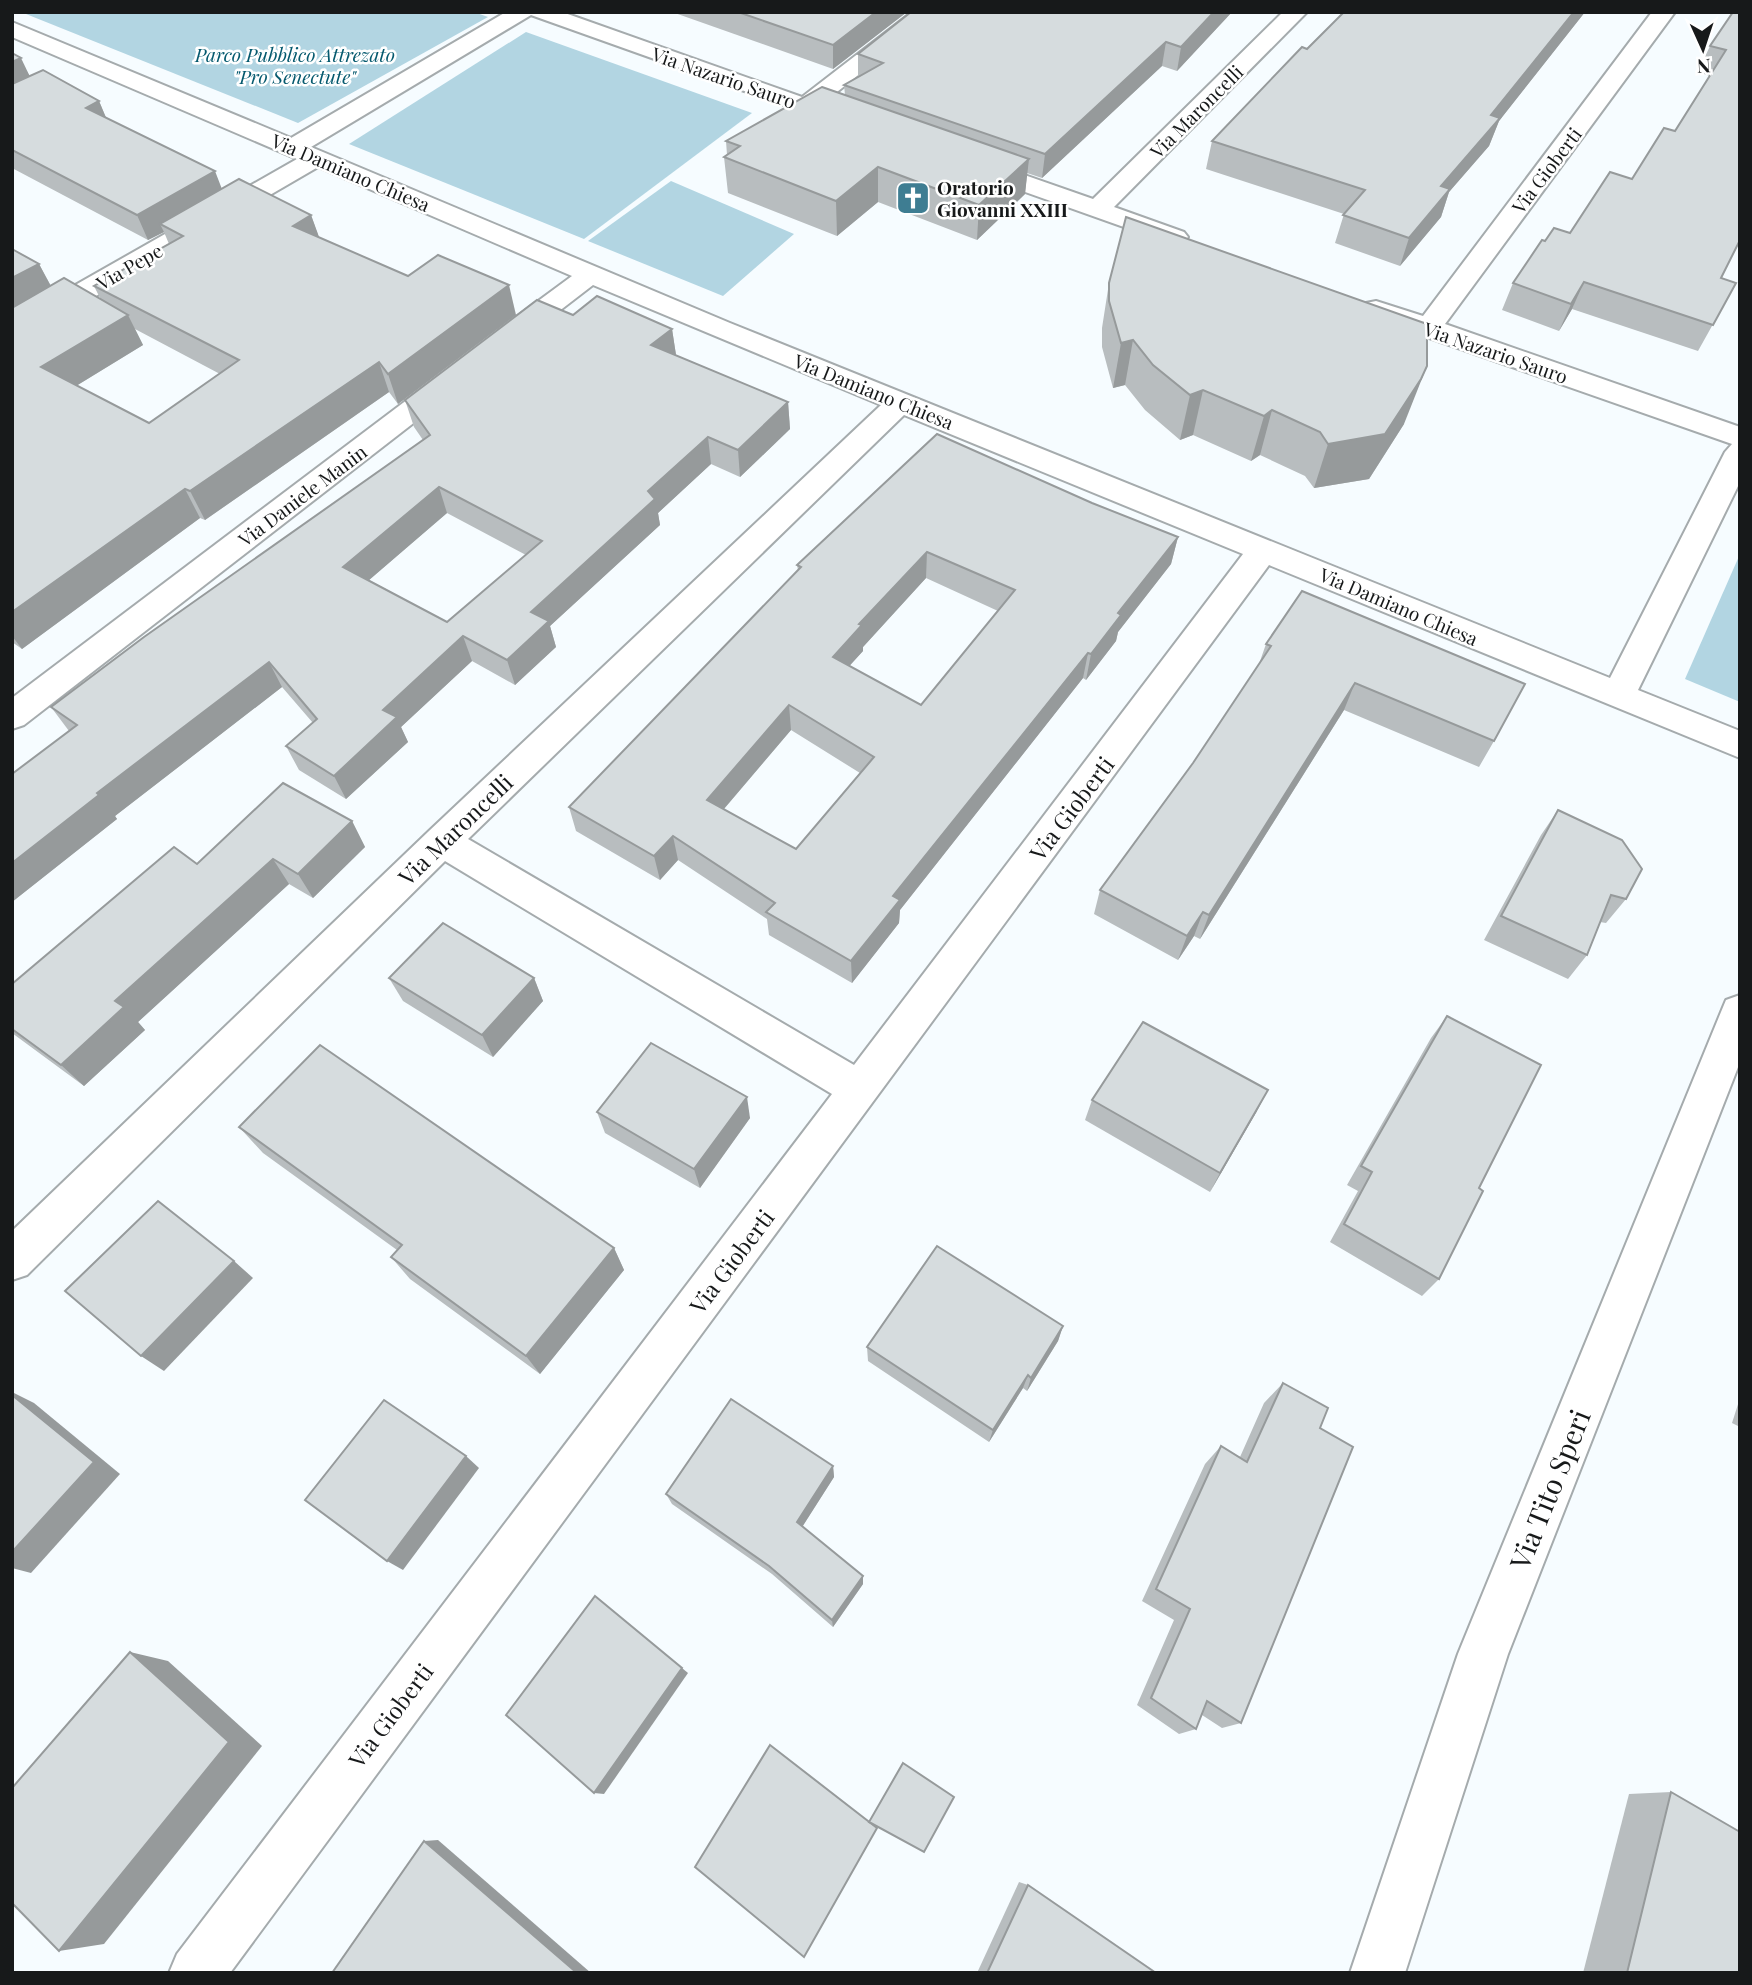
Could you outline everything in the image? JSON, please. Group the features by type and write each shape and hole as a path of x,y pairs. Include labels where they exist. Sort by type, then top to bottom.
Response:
{"street":[{"name":"Via Pepe","path":"12,333 305,152 522,12"},
{"path":"805,106 926,12"},
{"name":"Via Maroncelli","path":"1097,210 1296,12"},
{"name":"Via Gioberti","path":"1428,328 1664,12"},
{"name":"Via Nazario Sauro","path":"559,15 869,128"},
{"name":"Via Damiano Chiesa","path":"12,29 82,70 305,152 720,330 1264,549 1740,745"},
{"path":"958,160 1202,247"},
{"name":"Via Daniele Manin","path":"12,716 591,274"},
{"name":"Via Nazario Sauro","path":"1359,303 1740,438"},
{"name":"Via Maroncelli","path":"12,1260 442,841 901,402"},
{"path":"1618,696 1740,452"},
{"name":"Via Gioberti","path":"196,1973 1264,549"},
{"path":"442,841 860,1090"},
{"name":"Via Tito Speri","path":"1377,1973 1483,1654 1740,1012"}],"green space":[{"name":"Parco Pubblico Attrezato \"Pro Senectute\"","path":"21,12 474,12 488,17 298,123"},
{"path":"526,32 752,113 584,239 349,144"},
{"path":"671,181 794,234 723,296 588,241"},
{"path":"1740,554 1740,702 1685,679"}],"building":[{"path":"738,12 876,12 833,45"},
{"path":"911,12 1214,12 1181,47 1166,42 1045,154 844,85 883,63 858,54"},
{"path":"1344,12 1574,12 1491,115 1500,118 1441,186 1450,189 1409,238 1343,215 1365,190 1212,141 1302,47 1307,49"},
{"path":"1733,12 1740,12 1740,240 1721,278 1736,283 1713,325 1584,282 1571,304 1513,283 1542,240 1545,241 1554,228 1570,233 1610,172 1632,179 1664,128 1675,131 1726,50 1710,46"},
{"path":"12,53 21,58 12,62"},
{"path":"43,70 99,101 86,108 215,171 137,215 12,150 12,84"},
{"path":"822,87 1029,159 979,205 878,167 836,201 724,157 740,146 726,141"},
{"path":"239,179 311,215 293,226 408,276 438,255 509,285 388,374 379,362 190,491 185,489 12,612 12,308 64,278 128,315 41,367 149,423 239,360 94,286 183,236 160,224"},
{"path":"1126,217 1427,324 1427,366 1385,434 1328,444 1320,432 1272,410 1264,416 1203,390 1190,395 1153,365 1133,340 1121,343 1109,301 1109,283"},
{"path":"12,249 39,264 12,278"},
{"path":"597,296 672,329 651,345 788,402 738,450 708,437 648,491 655,499 531,612 549,621 507,660 463,636 383,710 397,717 334,776 286,746 317,719 269,662 97,793 99,795 12,863 12,774 77,725 51,707 144,637 430,435 405,400 537,300 573,315","holes":["439,487 542,541 447,622 343,567"]},
{"path":"937,434 1092,503 1178,537 1118,613 1121,615 1091,654 1088,653 893,896 900,900 851,961 766,912 775,903 673,836 654,856 569,807 801,567 797,565","holes":["927,552 1015,590 921,705 833,657 862,625 859,624","789,705 874,757 796,849 707,800"]},
{"path":"1302,591 1525,684 1494,741 1355,683 1209,915 1203,912 1187,936 1100,890 1193,763 1271,646 1266,644"},
{"path":"283,783 352,821 298,874 273,859 115,1001 124,1007 61,1065 12,1029 12,984 174,847 197,864"},
{"path":"1558,810 1622,840 1642,869 1626,899 1611,895 1587,955 1501,916"},
{"path":"443,923 534,978 482,1035 389,978"},
{"path":"1447,1016 1541,1065 1479,1188 1483,1191 1439,1279 1344,1224 1372,1172 1361,1166"},
{"path":"1143,1022 1268,1090 1220,1173 1092,1100"},
{"path":"651,1043 747,1097 694,1169 597,1112"},
{"path":"320,1045 614,1248 526,1356 391,1257 402,1245 239,1127"},
{"path":"158,1201 234,1261 141,1356 65,1291"},
{"path":"937,1246 1063,1326 1031,1378 1028,1375 993,1430 867,1347"},
{"path":"1283,1383 1328,1408 1320,1428 1353,1447 1241,1723 1207,1701 1196,1729 1151,1698 1190,1609 1156,1589 1221,1446 1247,1462"},
{"path":"12,1395 94,1462 12,1552"},
{"path":"731,1399 833,1466 797,1522 863,1576 832,1620 769,1566 666,1494"},
{"path":"384,1400 466,1456 387,1561 305,1500"},
{"path":"595,1596 682,1668 594,1793 506,1715"},
{"path":"130,1652 229,1742 59,1951 12,1903 12,1788"},
{"path":"770,1745 877,1828 804,1957 695,1867"},
{"path":"903,1763 954,1797 924,1852 869,1822"},
{"path":"1671,1792 1740,1832 1740,1973 1627,1973"},
{"path":"424,1841 577,1973 332,1973"},
{"path":"1028,1885 1156,1973 987,1973"}],"place":[{"name":"Oratorio Giovanni XXIII","path":"913,198"}]}
